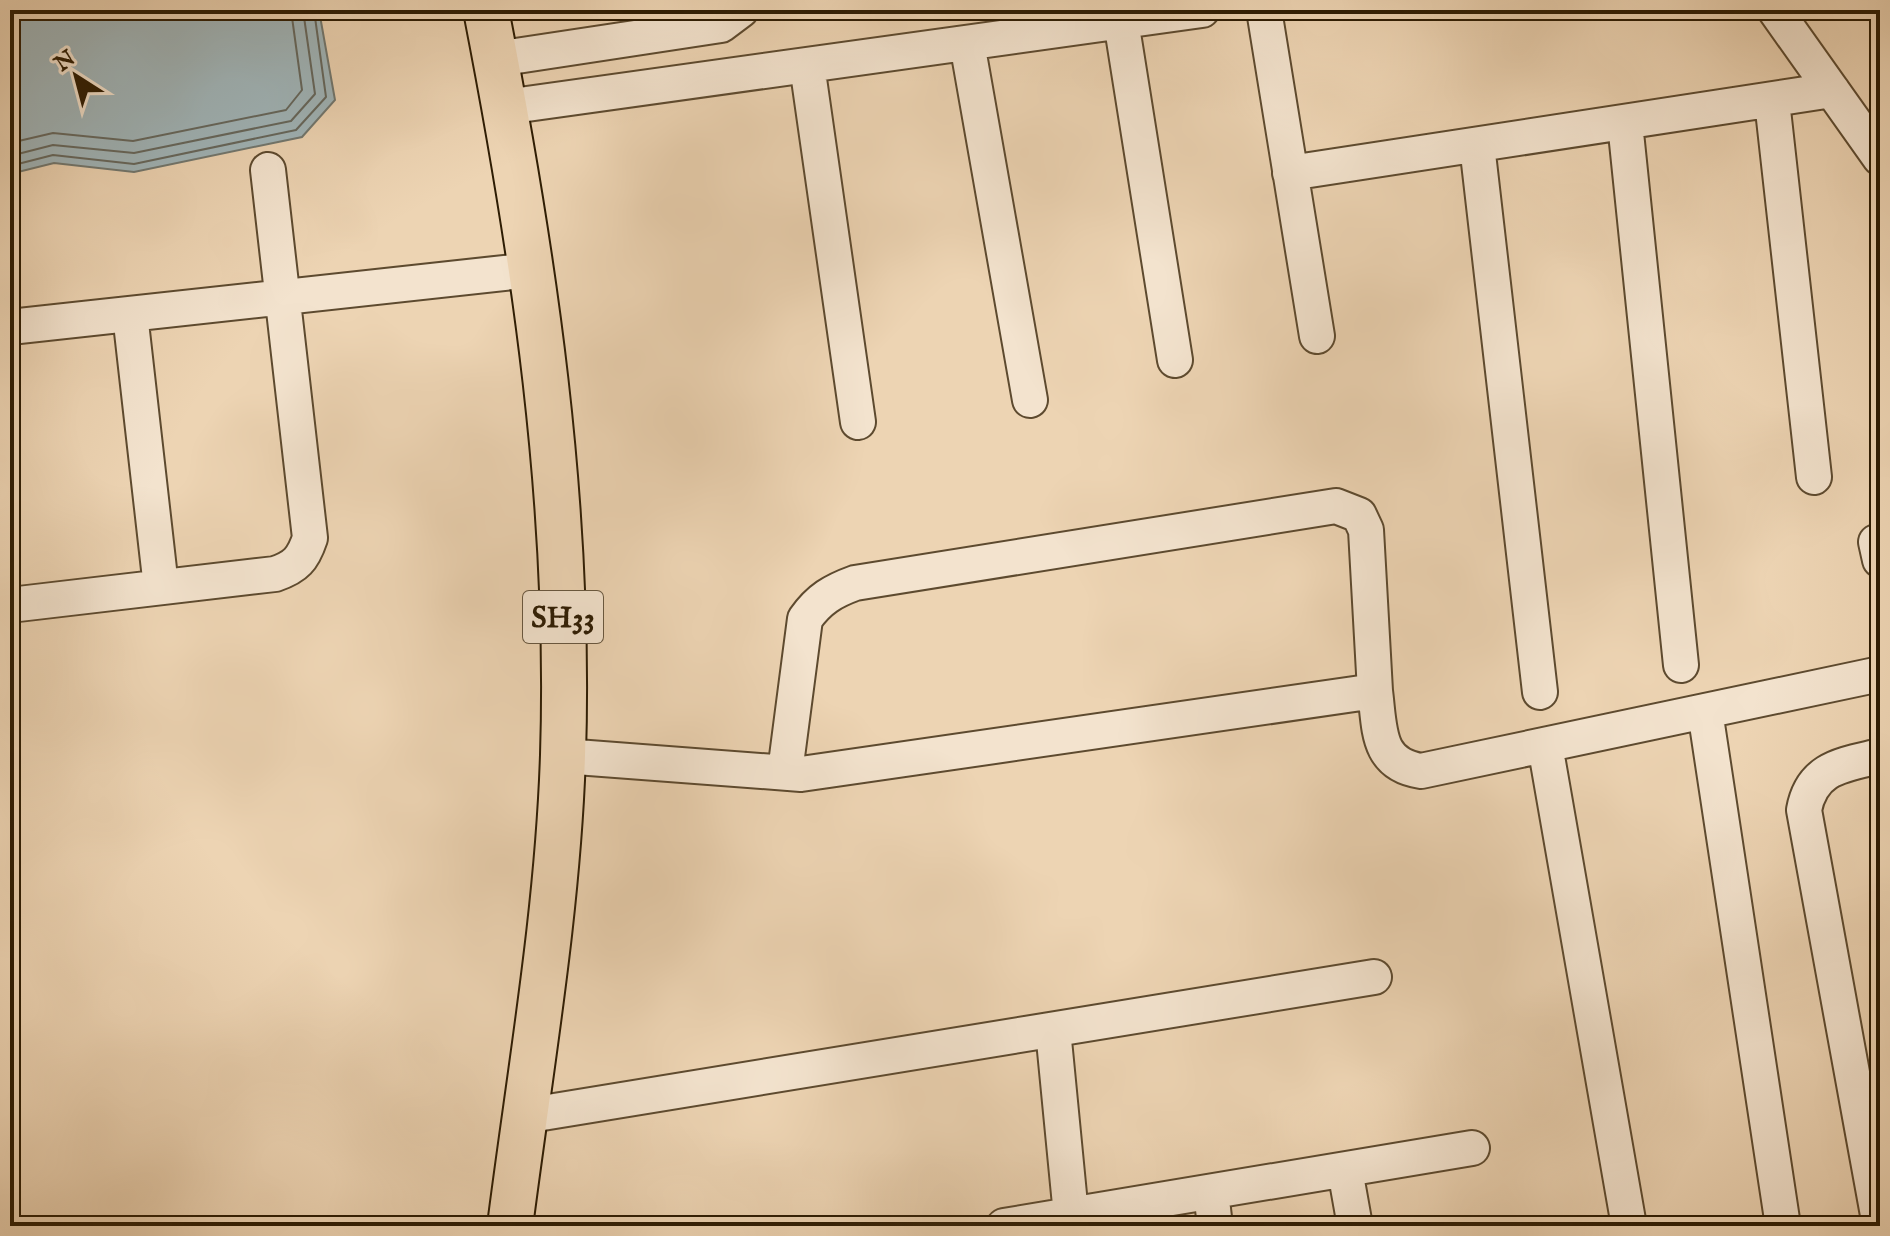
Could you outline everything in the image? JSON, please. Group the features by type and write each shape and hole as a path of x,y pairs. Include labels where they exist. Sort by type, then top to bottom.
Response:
{"main road":[{"name":"SH33","path":"486,10 505,107 546,379 563,598 563,756 555,860 510,1226"}],"street":[{"path":"496,59 721,25 741,10"},
{"path":"505,107 1202,10"},
{"path":"1264,10 1317,336"},
{"path":"1775,10 1880,158"},
{"path":"1121,21 1175,360"},
{"path":"967,43 1030,400"},
{"path":"807,65 858,422"},
{"path":"1290,173 1832,90"},
{"path":"1772,101 1814,477"},
{"path":"1625,123 1681,665"},
{"path":"1477,145 1540,692"},
{"path":"10,605 275,574 292,568 304,556 310,538 285,297 268,170"},
{"path":"10,327 531,270"},
{"path":"130,314 161,587"},
{"path":"785,772 805,619 815,604 833,591 855,583 1336,506 1359,515 1366,530 1375,691 1381,739 1389,755 1401,768 1421,771 1880,674"},
{"path":"563,756 801,774 1375,691"},
{"path":"1705,711 1783,1226"},
{"path":"1545,745 1629,1226"},
{"path":"1880,756 1841,766 1820,776 1808,791 1804,810 1880,1226"},
{"path":"524,1116 1374,977"},
{"path":"1053,1030 1089,1217"},
{"path":"1004,1226 1089,1217 1211,1192 1472,1148"},
{"path":"1345,1170 1355,1226"},
{"path":"1211,1192 1215,1226"}],"water":[{"path":"10,10 323,10 320,16 335,100 302,137 134,172 54,163 10,174"}]}
